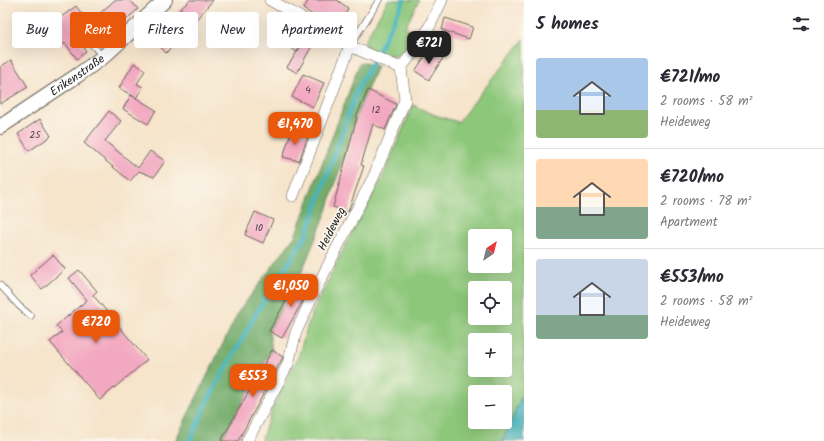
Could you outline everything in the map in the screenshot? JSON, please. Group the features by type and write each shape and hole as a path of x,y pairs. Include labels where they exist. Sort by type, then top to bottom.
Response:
{"street":[{"name":"Erikenstraße","path":"0,127 104,57 165,0"},
{"path":"270,0 291,12"},
{"path":"355,48 401,68 426,36 442,0"},
{"path":"293,196 349,48"},
{"name":"Heideweg","path":"247,441 288,364 296,332 317,286 376,170 405,100 401,68"}],"lane":[{"path":"357,35 379,0"},
{"path":"96,48 104,57"},
{"path":"0,285 19,306 31,316"}],"green space":[{"path":"388,0 419,0 405,28 418,34 406,49 397,55 391,56 374,51 364,42"},
{"path":"524,39 524,391 512,418 512,385 468,385 468,429 507,429 502,441 261,441 272,409 298,357 310,318 347,242 383,177 413,105 435,115 458,122"},
{"path":"360,62 377,66 356,117 327,211 300,276 269,331 272,350 221,441 175,441 239,311 295,236"}],"water":[{"path":"524,391 524,441 502,441 507,429 512,429 512,418"}],"building":[{"path":"115,0 130,0 138,9 126,20 126,12 101,12"},
{"path":"190,0 213,0 198,17 198,12 177,12"},
{"path":"309,0 337,0 348,8 346,12 308,12 303,9"},
{"path":"76,6 80,12 70,12 70,48 84,48 86,51 77,59 65,43 63,45 62,44 62,16"},
{"path":"445,18 473,27 469,39 442,30"},
{"path":"161,48 171,48 166,53"},
{"path":"290,48 299,48 297,52"},
{"path":"300,48 311,48 297,73 287,67"},
{"path":"430,49 443,58 429,80 415,71"},
{"path":"11,60 28,87 0,104 0,67"},
{"path":"134,63 145,70 137,84 143,87 136,98 119,88"},
{"path":"303,74 324,83 313,107 292,97"},
{"path":"368,90 396,104 385,130 373,124 361,165 364,166 348,212 333,207 356,117"},
{"path":"131,95 156,110 148,124 123,109"},
{"path":"109,111 121,121 105,141 138,168 150,151 165,161 154,177 139,171 130,181 84,143"},
{"path":"40,119 51,136 29,151 18,134"},
{"path":"292,129 308,136 299,161 283,157"},
{"path":"255,212 273,220 263,243 245,235"},
{"path":"53,255 65,269 42,289 30,275"},
{"path":"79,270 97,291 93,295 147,360 100,400 50,342 62,332 56,326 87,300 69,278"},
{"path":"300,276 311,283 305,297 282,338 269,331"},
{"path":"272,350 283,357 238,441 221,441"}],"waterway":[{"path":"377,53 404,0"},
{"path":"190,441 207,402 260,307 306,236 357,90 373,61"}]}
